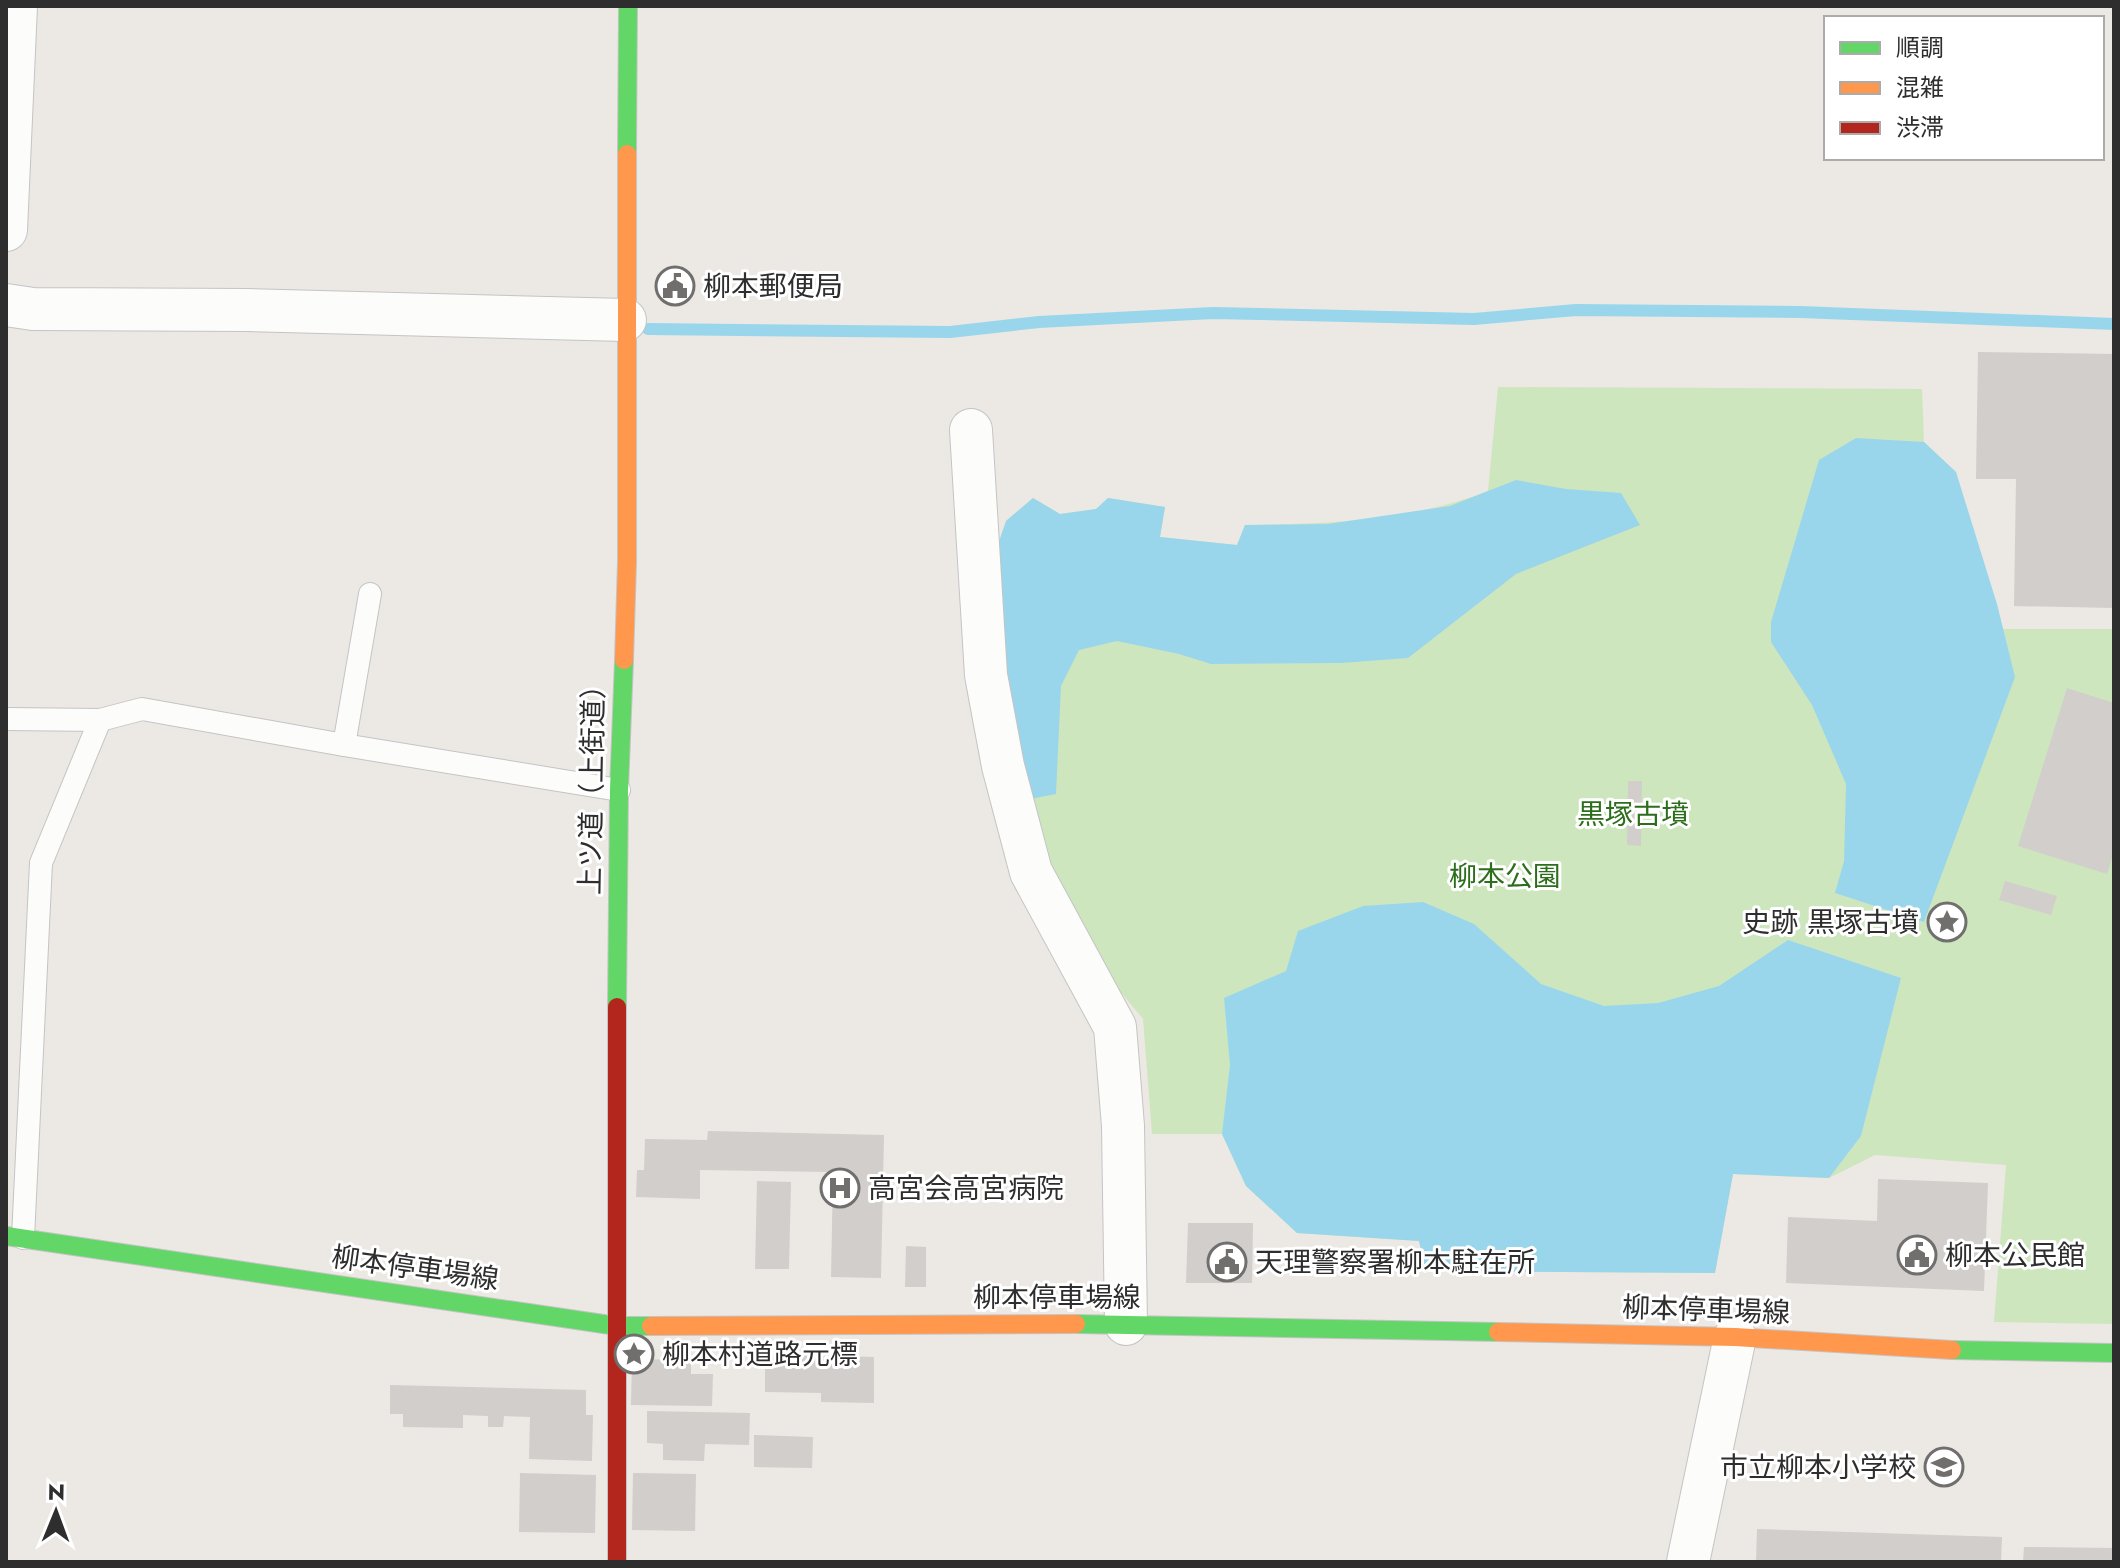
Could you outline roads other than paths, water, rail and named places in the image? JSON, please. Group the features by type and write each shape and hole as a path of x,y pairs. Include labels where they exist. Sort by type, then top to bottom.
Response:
{"main road":[{"name":"上ツ道（上街道）","path":"617,1562 619,790 627,562 625,320 628,6"},
{"name":"柳本停車場線","path":"15,1237 617,1326 1126,1324 1735,1337 1991,1352 2114,1353"}],"street":[{"path":"6,230 16,6"},
{"path":"6,305 33,309 248,310 625,320"},
{"path":"971,430 986,675 1003,766 1031,872 1115,1027 1123,1126 1126,1324"},
{"path":"1688,1562 1735,1337"}],"lane":[{"path":"344,745 370,594"},
{"path":"6,719 100,720 142,709 619,790"},
{"path":"15,1237 41,863 100,720"}],"water":[{"path":"1856,438 1924,442 1956,472 1997,604 2015,677 1924,922 1835,893 1844,861 1846,784 1812,705 1771,642 1771,622 1819,460"},
{"path":"1516,480 1566,489 1621,493 1640,525 1516,574 1408,658 1341,663 1211,664 1117,641 1079,650 1061,686 1056,794 1020,801 1004,710 995,553 1006,521 1033,498 1060,514 1096,509 1108,498 1165,507 1160,537 1237,545 1245,525 1328,524 1450,506"},
{"path":"1423,902 1474,924 1541,984 1604,1006 1658,1003 1719,986 1788,940 1901,978 1861,1136 1829,1178 1733,1174 1715,1273 1426,1271 1419,1241 1297,1233 1246,1186 1222,1134 1230,1065 1224,998 1286,971 1298,931 1363,906"}],"waterway":[{"path":"648,329 950,332 1039,322 1213,313 1474,319 1576,310 1800,312 2114,324"}],"place":[{"name":"柳本郵便局","path":"675,286"},
{"name":"史跡 黒塚古墳","path":"1947,922"},
{"name":"高宮会高宮病院","path":"840,1188"},
{"name":"柳本公民館","path":"1917,1255"},
{"name":"天理警察署柳本駐在所","path":"1227,1262"},
{"name":"柳本村道路元標","path":"634,1354"},
{"name":"市立柳本小学校","path":"1944,1467"}],"park label":[{"name":"黒塚古墳","path":"1633,814"},
{"name":"柳本公園","path":"1505,876"}]}
